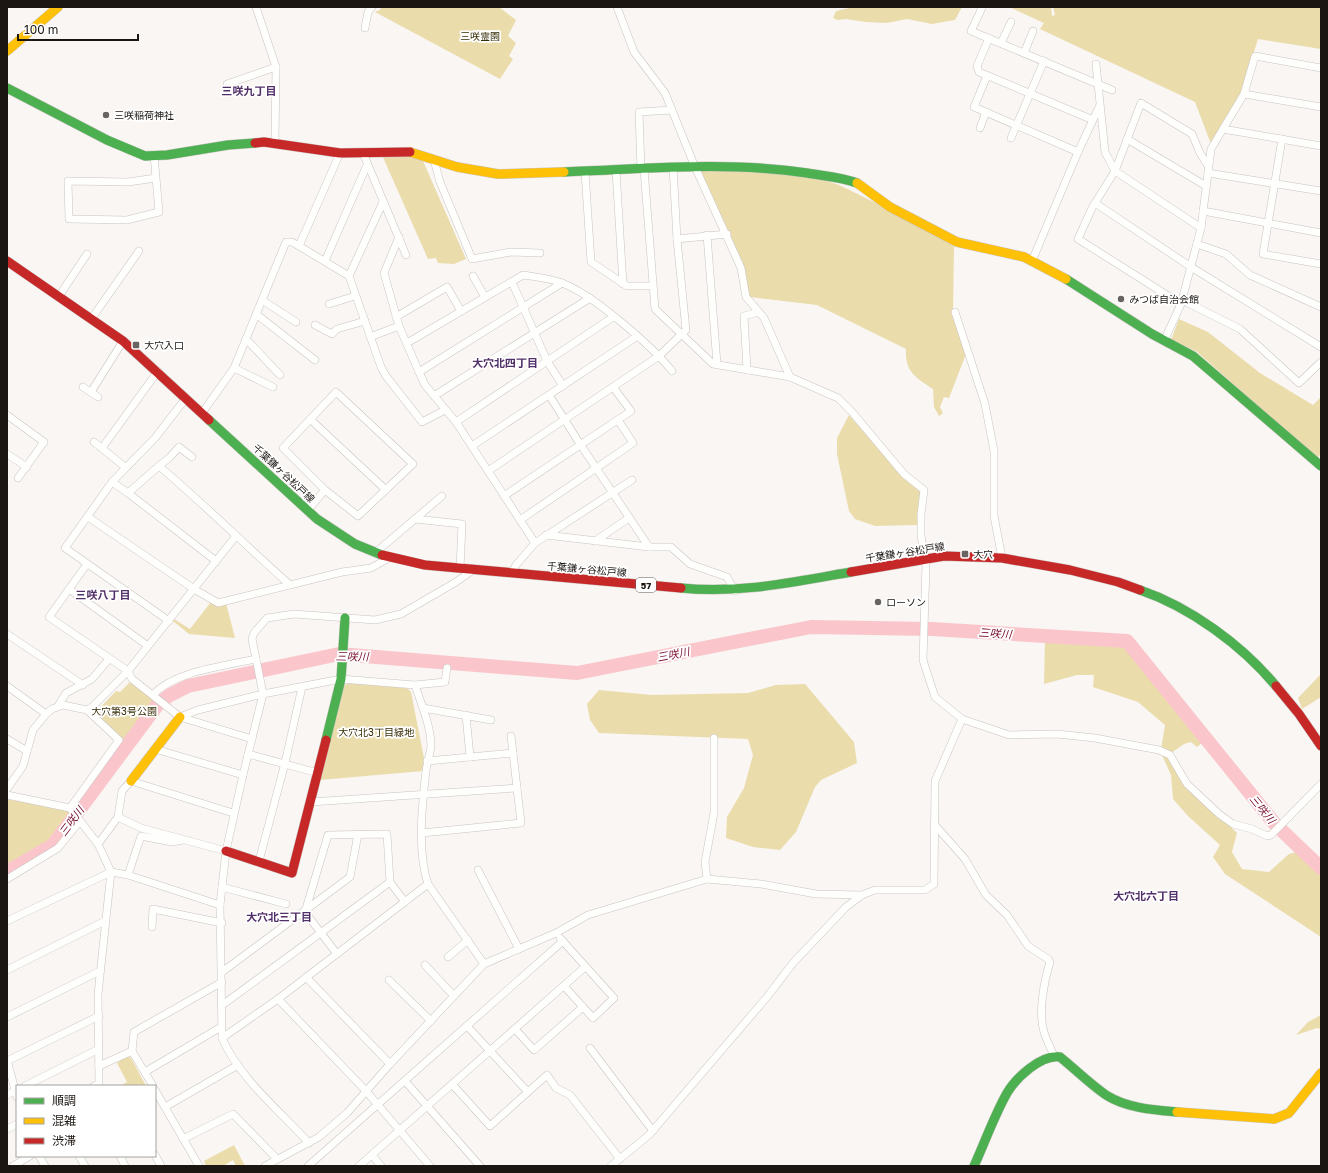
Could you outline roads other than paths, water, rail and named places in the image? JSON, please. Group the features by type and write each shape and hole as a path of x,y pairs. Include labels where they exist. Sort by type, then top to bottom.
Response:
{"street":[{"path":"7,51 58,7"},
{"path":"256,7 276,67 275,142"},
{"path":"365,28 368,12 372,7"},
{"path":"617,7 634,52 665,93 695,167 727,234 741,268 746,297 764,318 790,377"},
{"path":"982,8 971,31 1112,90"},
{"path":"1002,43 1011,22"},
{"path":"1024,53 1033,31"},
{"path":"990,38 977,66 979,72 1093,120"},
{"path":"1164,341 1182,302 1202,228 1211,148 1244,94 1255,56 1321,68"},
{"path":"1010,138 1044,61"},
{"path":"1096,64 1104,152 1115,171 1202,228"},
{"path":"227,84 276,67"},
{"path":"987,76 974,107 1078,152"},
{"path":"7,88 127,150 137,154 154,156 228,145 275,142 314,151 340,153 406,151 457,168 498,174 616,171 674,167 759,167 847,179 859,184 890,206 957,242 970,246 1009,253 1032,260 1063,277 1205,365 1321,466"},
{"path":"1244,94 1321,107"},
{"path":"1208,170 1192,134 1141,103 1115,171 1095,203 1078,239 1182,302 1240,330 1299,383 1321,362"},
{"path":"1032,260 1099,107"},
{"path":"672,110 639,112 655,309 713,364 790,377 838,398 852,412 904,474 924,490 921,514 921,536 924,558 923,660 936,697 962,719 1009,735 1058,734 1095,738 1159,750 1170,755 1187,784 1226,820 1266,836 1270,835 1279,827 1321,784"},
{"path":"980,128 986,112"},
{"path":"1223,129 1321,146"},
{"path":"1127,139 1206,186"},
{"path":"1282,139 1263,254 1321,264"},
{"path":"299,246 340,153"},
{"path":"363,153 406,255"},
{"path":"154,156 156,178 159,212 127,220 69,219 68,181 128,182 156,178"},
{"path":"434,160 440,182 472,259 511,252 540,253"},
{"path":"325,261 367,165"},
{"path":"488,471 659,356 686,330 677,239 674,167"},
{"path":"1208,170 1274,184 1321,191"},
{"path":"616,171 623,284"},
{"path":"585,172 591,262 627,286 652,286"},
{"path":"348,276 383,202"},
{"path":"1095,203 1191,266 1321,347"},
{"path":"1203,211 1321,232"},
{"path":"677,239 727,234"},
{"path":"707,235 717,364"},
{"path":"399,237 384,273 399,326 419,372 425,385 456,422 535,543"},
{"path":"202,413 234,368 286,242 292,242 348,276 386,376 422,422 445,410"},
{"path":"1197,244 1226,254 1250,275 1321,307"},
{"path":"92,318 139,251"},
{"path":"59,296 87,254"},
{"name":"千葉鎌ヶ谷松戸線","path":"7,260 123,341 158,371 308,510 346,539 375,553 389,558 425,565 709,591 735,591 759,588 924,558 944,556 1002,558 1070,570 1118,582 1152,594 1178,607 1234,644 1262,669 1299,714 1321,746"},
{"path":"407,343 523,275 562,283 590,298 659,356 672,371"},
{"path":"473,276 485,297"},
{"path":"512,282 536,333 547,361 563,386"},
{"path":"419,372 562,283"},
{"path":"396,316 447,287 461,311"},
{"path":"329,304 356,296"},
{"path":"434,396 590,298"},
{"path":"262,300 296,322"},
{"path":"747,370 744,316 759,312"},
{"path":"955,312 985,404 994,450 994,516 1002,558"},
{"path":"256,314 315,360"},
{"path":"456,422 614,317"},
{"path":"315,325 332,334 337,328 365,321"},
{"path":"370,337 399,326"},
{"path":"472,446 636,336"},
{"path":"246,339 280,375"},
{"path":"91,392 123,341"},
{"path":"234,368 273,388"},
{"path":"102,448 158,371"},
{"path":"83,387 98,397"},
{"path":"504,496 631,411 613,387"},
{"path":"336,392 413,464 358,516 325,490 283,448 310,419 336,392"},
{"path":"549,395 612,493 649,547"},
{"path":"169,621 65,548 112,482 154,438 186,398"},
{"path":"7,416 44,442 18,478"},
{"path":"310,419 386,490"},
{"path":"520,520 632,443 618,420"},
{"path":"94,442 125,467"},
{"path":"128,493 179,447 192,457"},
{"path":"7,454 27,467"},
{"path":"159,466 200,500 236,536 289,584"},
{"path":"512,573 516,565 535,543 632,480"},
{"path":"112,482 216,561"},
{"path":"308,510 325,490"},
{"path":"375,553 442,496"},
{"path":"88,517 194,589 218,603 289,584 342,572 370,568 389,558"},
{"path":"595,541 629,518"},
{"path":"415,519 462,524 460,568"},
{"path":"546,535 649,547 671,547 690,564 727,578 735,591"},
{"path":"87,710 91,708 128,671 236,536"},
{"path":"87,564 49,617 128,671 132,679 180,717 252,739"},
{"path":"309,1143 246,1076 228,1052 222,1038 222,923 220,905 226,851 263,694 252,639 254,633 267,618 294,614 375,620 401,614 456,582 473,570"},
{"path":"69,589 148,646"},
{"path":"118,817 141,828 226,851 292,873 341,678 345,618"},
{"path":"7,634 83,685"},
{"path":"7,789 23,766 33,730 46,714 58,706 66,693 92,679 109,659"},
{"path":"158,699 159,688 176,678 256,659"},
{"path":"98,844 118,817 122,790 180,717 198,710 263,694 341,678 415,685 445,682 447,668"},
{"path":"415,685 430,727 431,740 424,796 422,833 424,873 428,884 484,964"},
{"path":"7,686 46,714"},
{"path":"259,862 285,763 302,686"},
{"path":"58,706 63,705 87,710 119,740 70,808"},
{"path":"423,708 491,720"},
{"path":"466,715 470,757"},
{"path":"611,1166 653,1131 767,997 793,963 846,907 862,895 875,890 925,890 934,884 936,781 962,719"},
{"path":"422,833 520,823 511,736"},
{"path":"707,879 705,862 714,813 714,738"},
{"path":"7,739 26,751"},
{"path":"155,749 243,775"},
{"path":"428,761 513,753"},
{"path":"248,754 318,773"},
{"path":"130,781 234,813"},
{"path":"311,802 424,796 517,788"},
{"path":"7,795 70,808 98,844 111,872 100,972 100,1066 99,1084 96,1085"},
{"path":"7,879 58,848 80,821"},
{"path":"934,824 965,859 986,895 1007,914 1028,946 1048,959 1050,962 1043,991 1042,1023 1054,1056"},
{"path":"222,972 305,912 350,877 358,834"},
{"path":"305,912 328,835 387,834 390,882 405,902"},
{"path":"128,875 141,836 172,842 187,840"},
{"path":"478,870 519,949"},
{"path":"7,922 111,872 128,875 220,905"},
{"path":"265,1166 277,1158 319,1137 347,1113 390,1064 484,964 556,933 588,916 602,910 707,879 761,884 816,894 862,895"},
{"path":"221,1006 390,882"},
{"path":"222,1038 278,999 428,884"},
{"path":"222,887 286,904"},
{"path":"152,926 153,909 222,923"},
{"path":"305,912 320,934 337,954"},
{"path":"7,970 105,920"},
{"path":"556,933 614,998 593,1018 564,986"},
{"path":"448,957 468,940"},
{"path":"308,1166 563,941"},
{"path":"425,965 454,996"},
{"path":"359,1166 585,967"},
{"path":"7,1017 100,972"},
{"path":"306,977 390,1064"},
{"path":"389,980 430,1021"},
{"path":"152,1085 132,1051 134,1032 222,982"},
{"path":"278,999 366,1091 430,1166"},
{"path":"515,1029 534,1050 583,1007"},
{"path":"7,1095 16,1093 7,1061 99,1016"},
{"path":"467,1026 527,1091"},
{"path":"145,1072 221,1027"},
{"path":"590,1048 653,1131"},
{"path":"27,1085 99,1050"},
{"path":"100,1066 132,1051"},
{"path":"974,1166 1007,1093 1034,1065 1046,1057 1060,1057 1068,1062 1106,1096 1118,1101 1148,1109 1254,1118 1274,1119 1289,1113 1321,1074"},
{"path":"165,1107 238,1065"},
{"path":"452,1084 490,1126 527,1091 547,1075 556,1088 570,1095 620,1159"},
{"path":"404,1081 480,1166"},
{"path":"156,1092 199,1166"},
{"path":"183,1139 232,1114 277,1158"},
{"path":"7,1129 16,1124"},
{"path":"372,1155 382,1166"},
{"path":"13,1166 28,1157"},
{"path":"40,1157 45,1166"},
{"path":"80,1157 85,1166"},
{"path":"120,1157 125,1166"},
{"path":"156,1157 161,1166"}],"waterway":[{"name":"三咲川","path":"7,872 53,845 158,704 170,695 188,686 339,654 577,673 811,627 932,629 1127,641 1275,824 1321,868"}],"place":[{"name":"三咲稲荷神社","path":"106,115"},
{"name":"みつば自治会館","path":"1121,299"},
{"name":"大穴入口","path":"136,345"},
{"name":"大穴","path":"965,554"},
{"name":"ローソン","path":"878,602"}],"district":[{"name":"三咲九丁目","path":"249,90"},
{"name":"大穴北四丁目","path":"505,362"},
{"name":"三咲八丁目","path":"103,594"},
{"name":"大穴北六丁目","path":"1146,895"},
{"name":"大穴北三丁目","path":"279,916"}],"park label":[{"name":"三咲霊園","path":"480,36"},
{"name":"大穴第3号公園","path":"124,711"},
{"name":"大穴北3丁目緑地","path":"376,732"}]}
